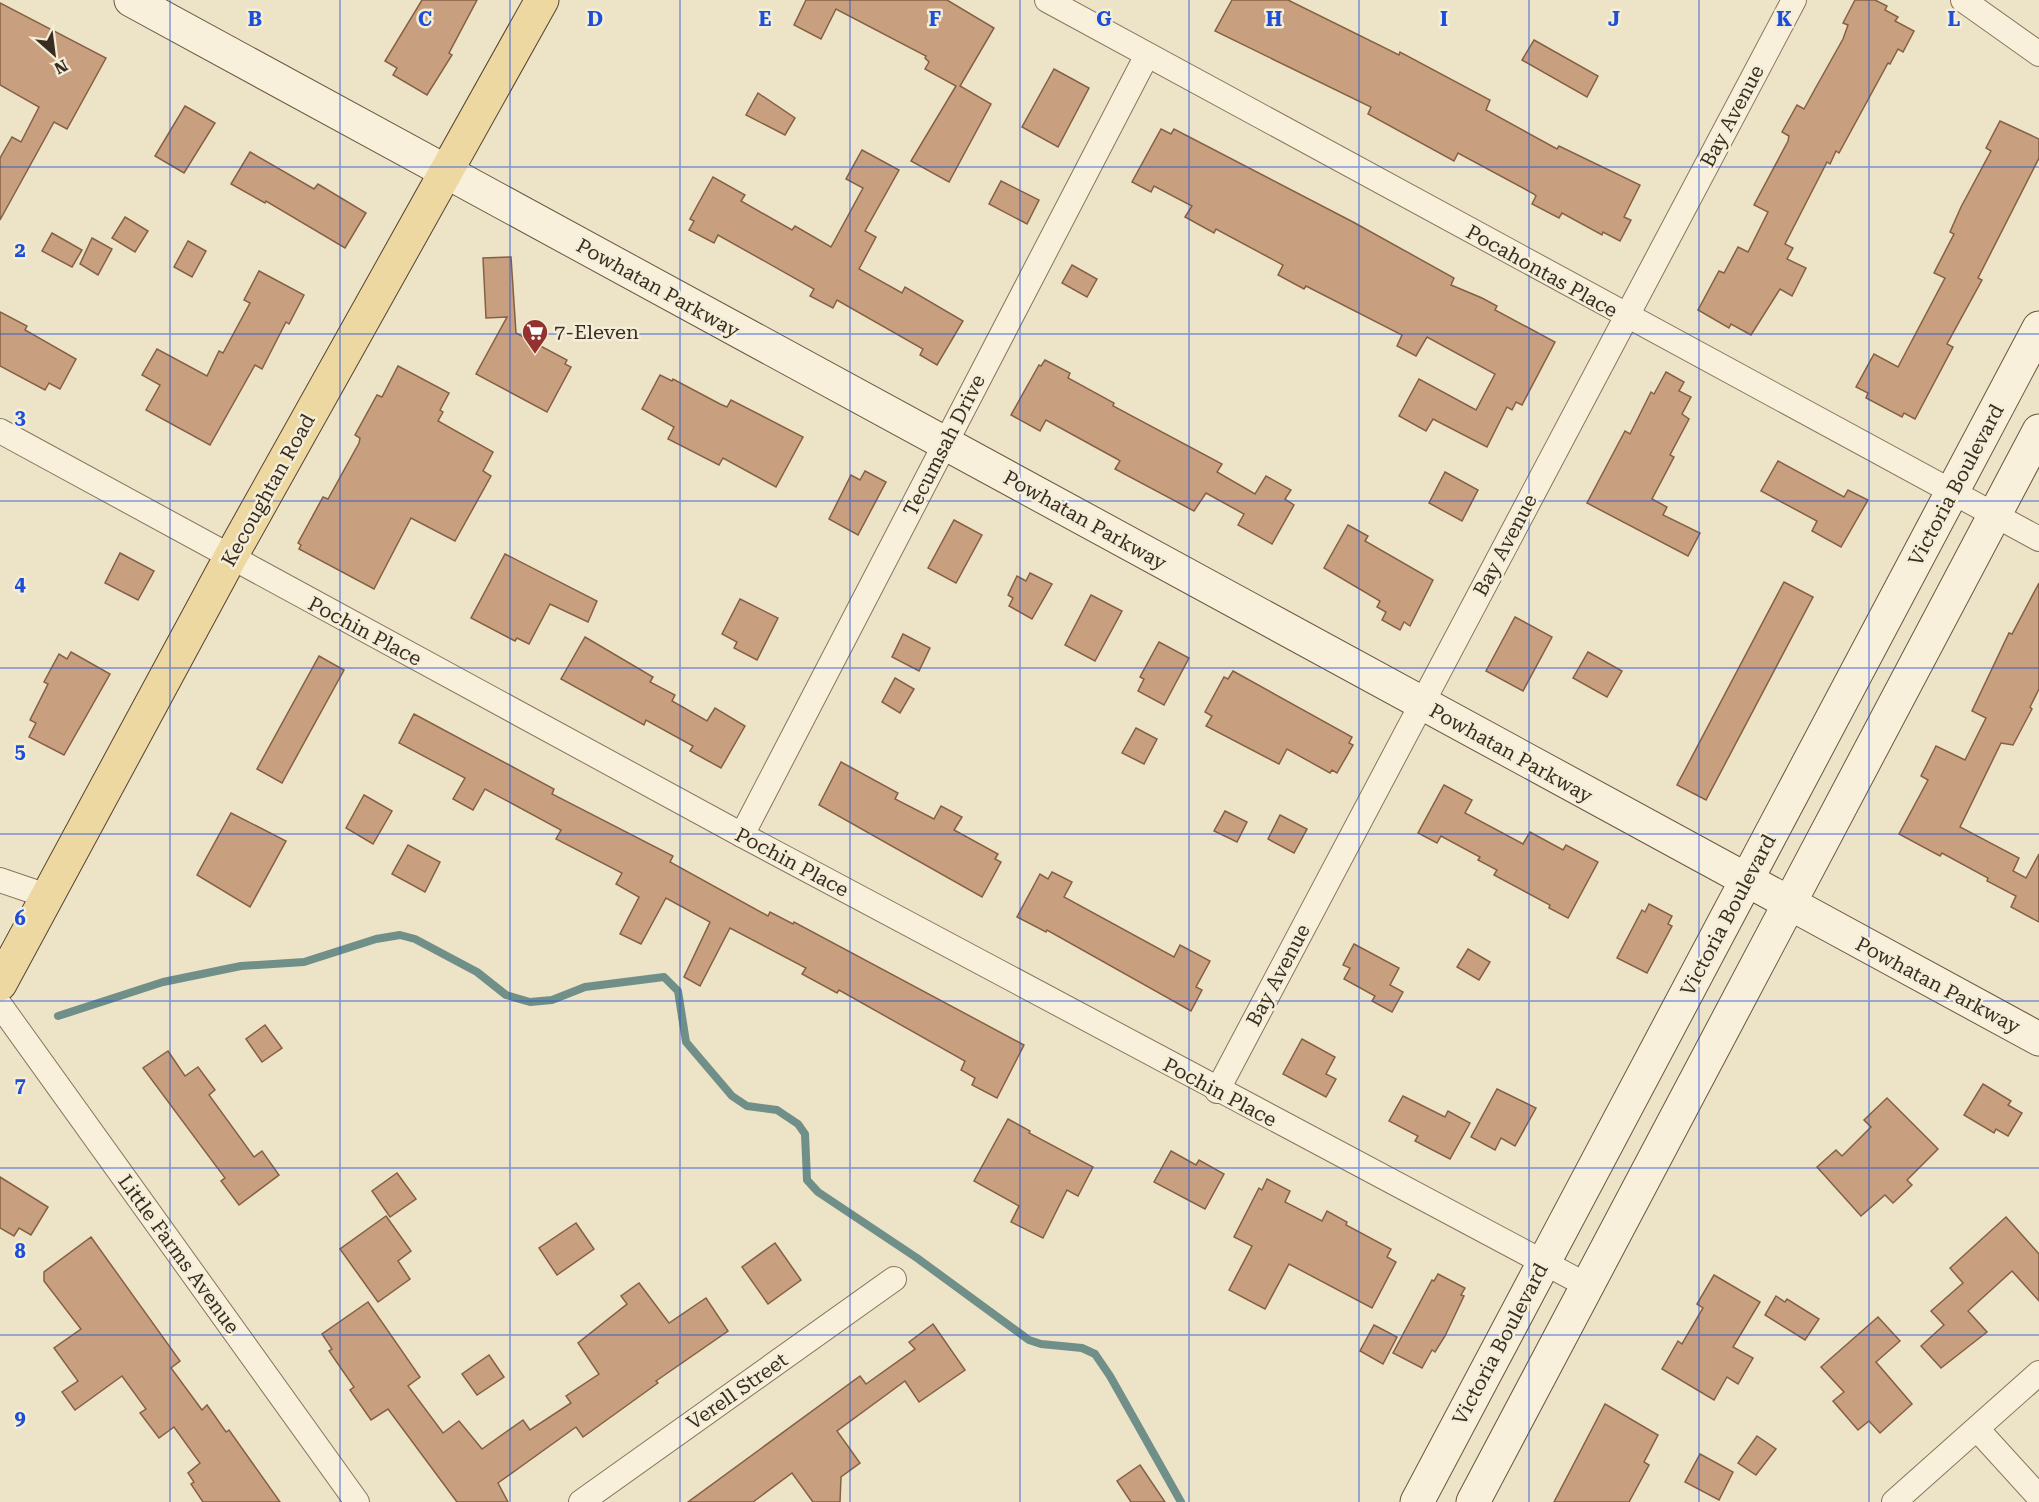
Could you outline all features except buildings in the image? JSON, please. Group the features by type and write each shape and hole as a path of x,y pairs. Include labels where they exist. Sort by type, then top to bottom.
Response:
{"main road":[{"name":"Powhatan Parkway","path":"131,0 2039,1040"},
{"name":"Kecoughtan Road","path":"0,984 230,558 443,172 542,0"},
{"name":"Victoria Boulevard","path":"1418,1502 2039,328"},
{"path":"1473,1502 2039,431"}],"street":[{"name":"Pocahontas Place","path":"1047,0 1626,317 2039,539"},
{"name":"Bay Avenue","path":"1217,1091 1794,0"},
{"path":"1963,0 2039,54"},
{"name":"Tecumsah Drive","path":"742,835 1147,55"},
{"name":"Pochin Place","path":"0,431 230,558 1217,1091 1588,1286"},
{"path":"0,880 47,896"},
{"name":"Little Farms Avenue","path":"0,1005 357,1502"},
{"name":"Verell Street","path":"580,1502 894,1279"},
{"path":"1894,1502 1978,1430 2039,1373"},
{"path":"1978,1430 2039,1497"}],"waterway":[{"path":"58,1016 163,982 241,966 304,962 376,939 400,935 415,939 477,972 506,995 530,1002 552,1000 585,987 664,977 678,991 686,1042 732,1096 747,1106 777,1110 798,1124 805,1134 807,1180 818,1192 917,1258 1029,1340 1041,1344 1082,1348 1095,1354 1110,1376 1181,1502"}],"place":[{"name":"7-Eleven","path":"535,355"}]}
